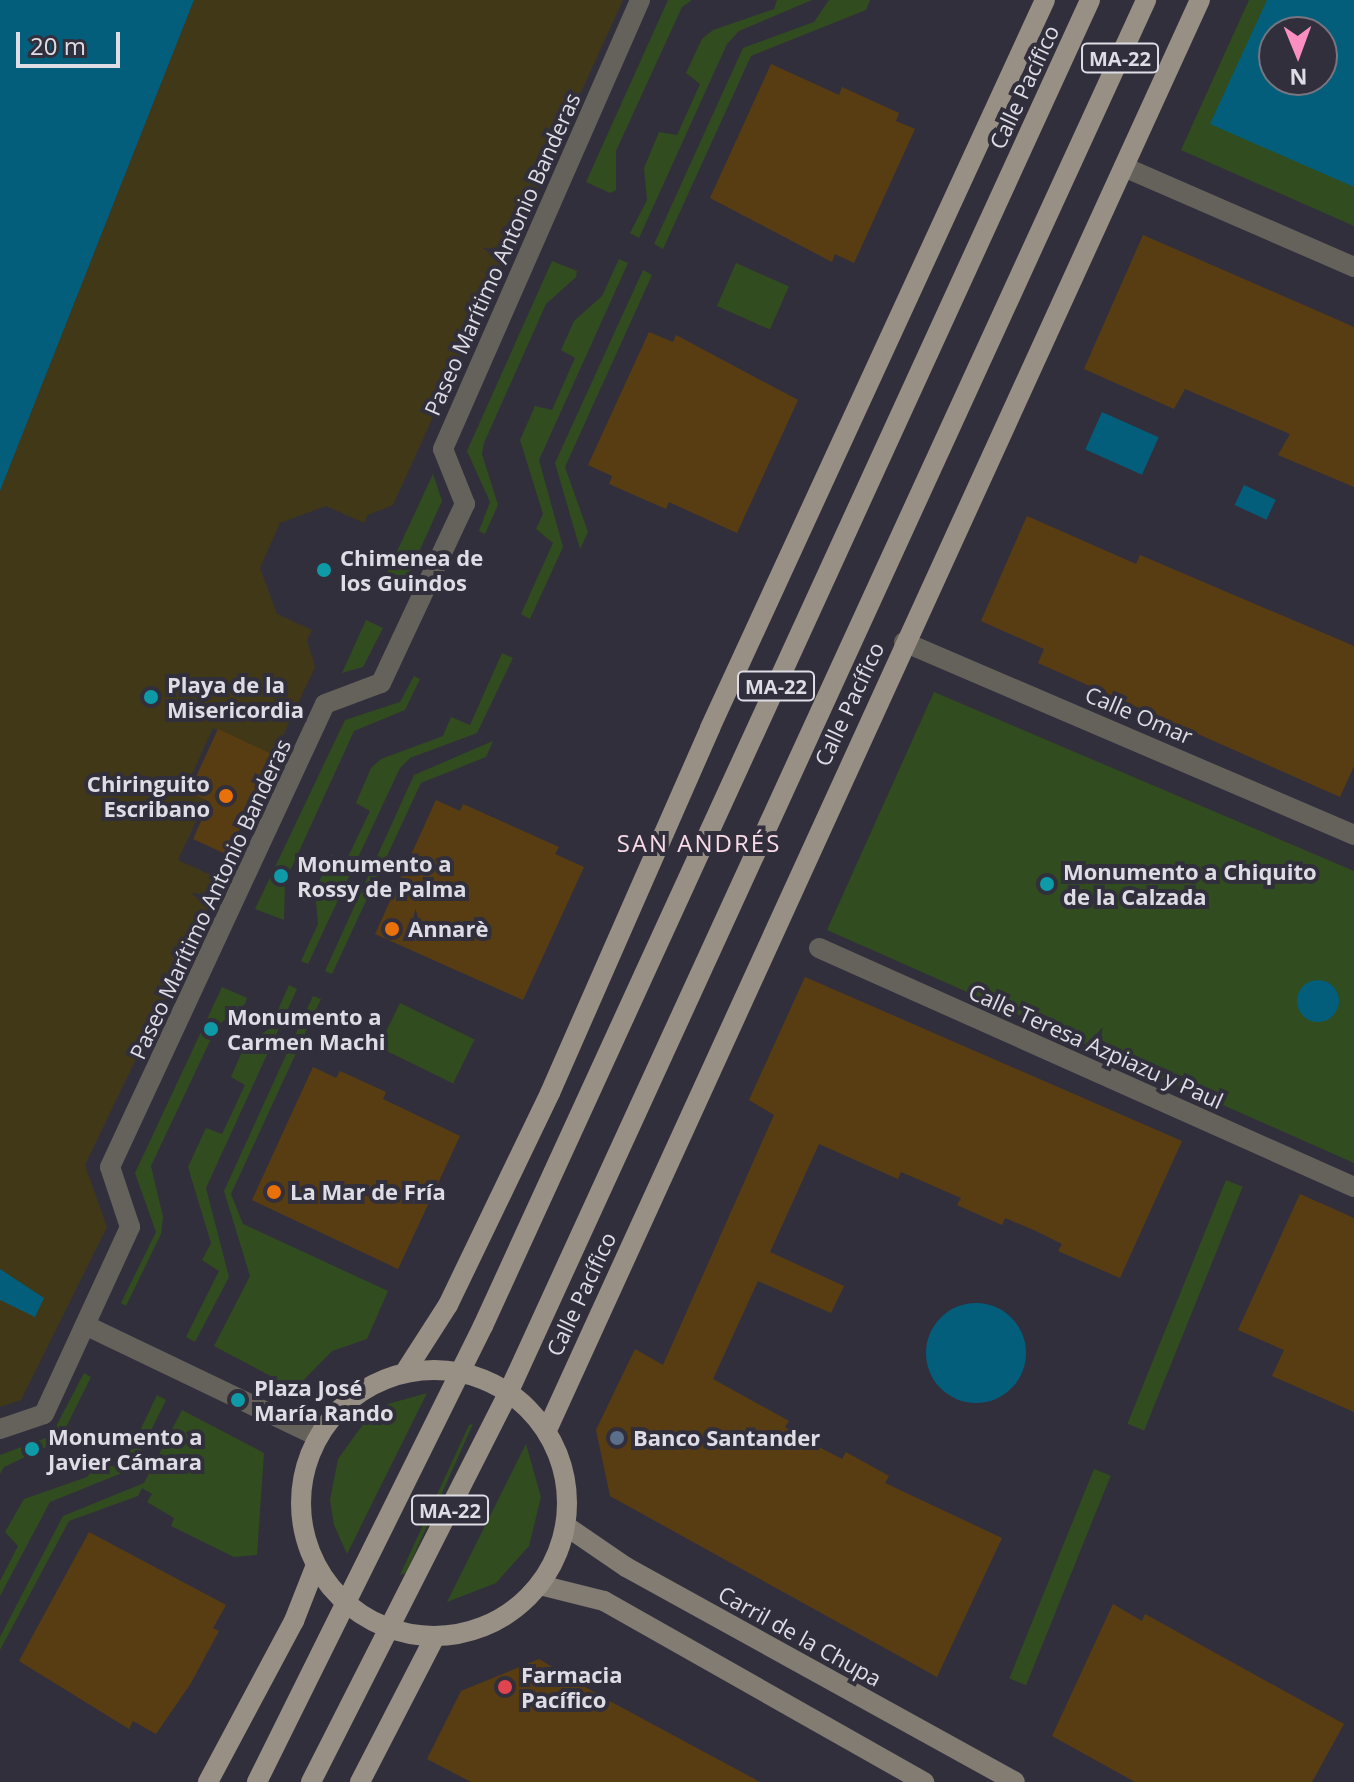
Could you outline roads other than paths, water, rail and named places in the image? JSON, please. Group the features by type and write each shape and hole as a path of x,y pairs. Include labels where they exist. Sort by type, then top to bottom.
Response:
{"main road":[{"name":"Calle Pacífico","path":"405,1372 448,1305 550,1093 710,728 1045,0"},
{"name":"Calle Pacífico","path":"257,1782 348,1606 462,1371 1090,0"},
{"name":"Calle Pacífico","path":"311,1782 392,1629 509,1391 1146,0"},
{"name":"Calle Pacífico","path":"547,1430 904,642 1200,0"},
{"path":"462,1371 509,1391 547,1430 563,1464 569,1501 566,1526 540,1585 507,1618 474,1632 435,1637 392,1629 348,1606 316,1565 302,1523 302,1478 317,1436 341,1407 370,1385 405,1372 462,1371"},
{"name":"Carril de la Chupa","path":"566,1526 626,1567 1015,1782"},
{"path":"208,1782 294,1621 316,1565"},
{"path":"540,1585 604,1601 924,1782"},
{"path":"360,1782 435,1637"}],"street":[{"name":"Paseo Marítimo Antonio Banderas","path":"0,1429 44,1414 130,1227 110,1167 325,704 381,683 465,504 443,449 640,0"},
{"path":"1124,167 1354,267"},
{"name":"Calle Omar","path":"904,642 1354,835"},
{"name":"Calle Teresa Azpiazu y Paul","path":"819,948 1354,1187"},
{"path":"85,1325 317,1436"}],"water":[{"path":"0,0 194,0 0,491"},
{"path":"1267,0 1354,0 1354,187 1210,124 1258,20 1258,96 1338,96 1338,16 1260,16"},
{"path":"1102,412 1159,437 1142,475 1085,449"},
{"path":"1244,485 1276,500 1266,520 1235,505"},
{"path":"1318,980 1333,986 1339,1001 1333,1016 1318,1022 1303,1016 1297,1001 1303,986"},
{"path":"0,1269 44,1298 35,1317 0,1300"},
{"path":"976,1303 995,1306 1012,1317 1023,1334 1026,1353 1023,1372 1012,1389 995,1400 976,1403 957,1400 940,1389 929,1372 926,1353 929,1334 940,1317 957,1306"}],"place":[{"name":"Chimenea de los Guindos","path":"324,570"},
{"name":"Playa de la Misericordia","path":"151,697"},
{"name":"Chiringuito Escribano","path":"226,796"},
{"name":"Monumento a Rossy de Palma","path":"281,876"},
{"name":"Monumento a Chiquito de la Calzada","path":"1047,884"},
{"name":"Annarè","path":"392,929"},
{"name":"Monumento a Carmen Machi","path":"211,1029"},
{"name":"La Mar de Fría","path":"274,1192"},
{"name":"Plaza José María Rando","path":"238,1400"},
{"name":"Banco Santander","path":"617,1438"},
{"name":"Monumento a Javier Cámara","path":"32,1449"},
{"name":"Farmacia Pacífico","path":"505,1687"}],"district":[{"name":"SAN ANDRÉS","path":"699,843"}]}
